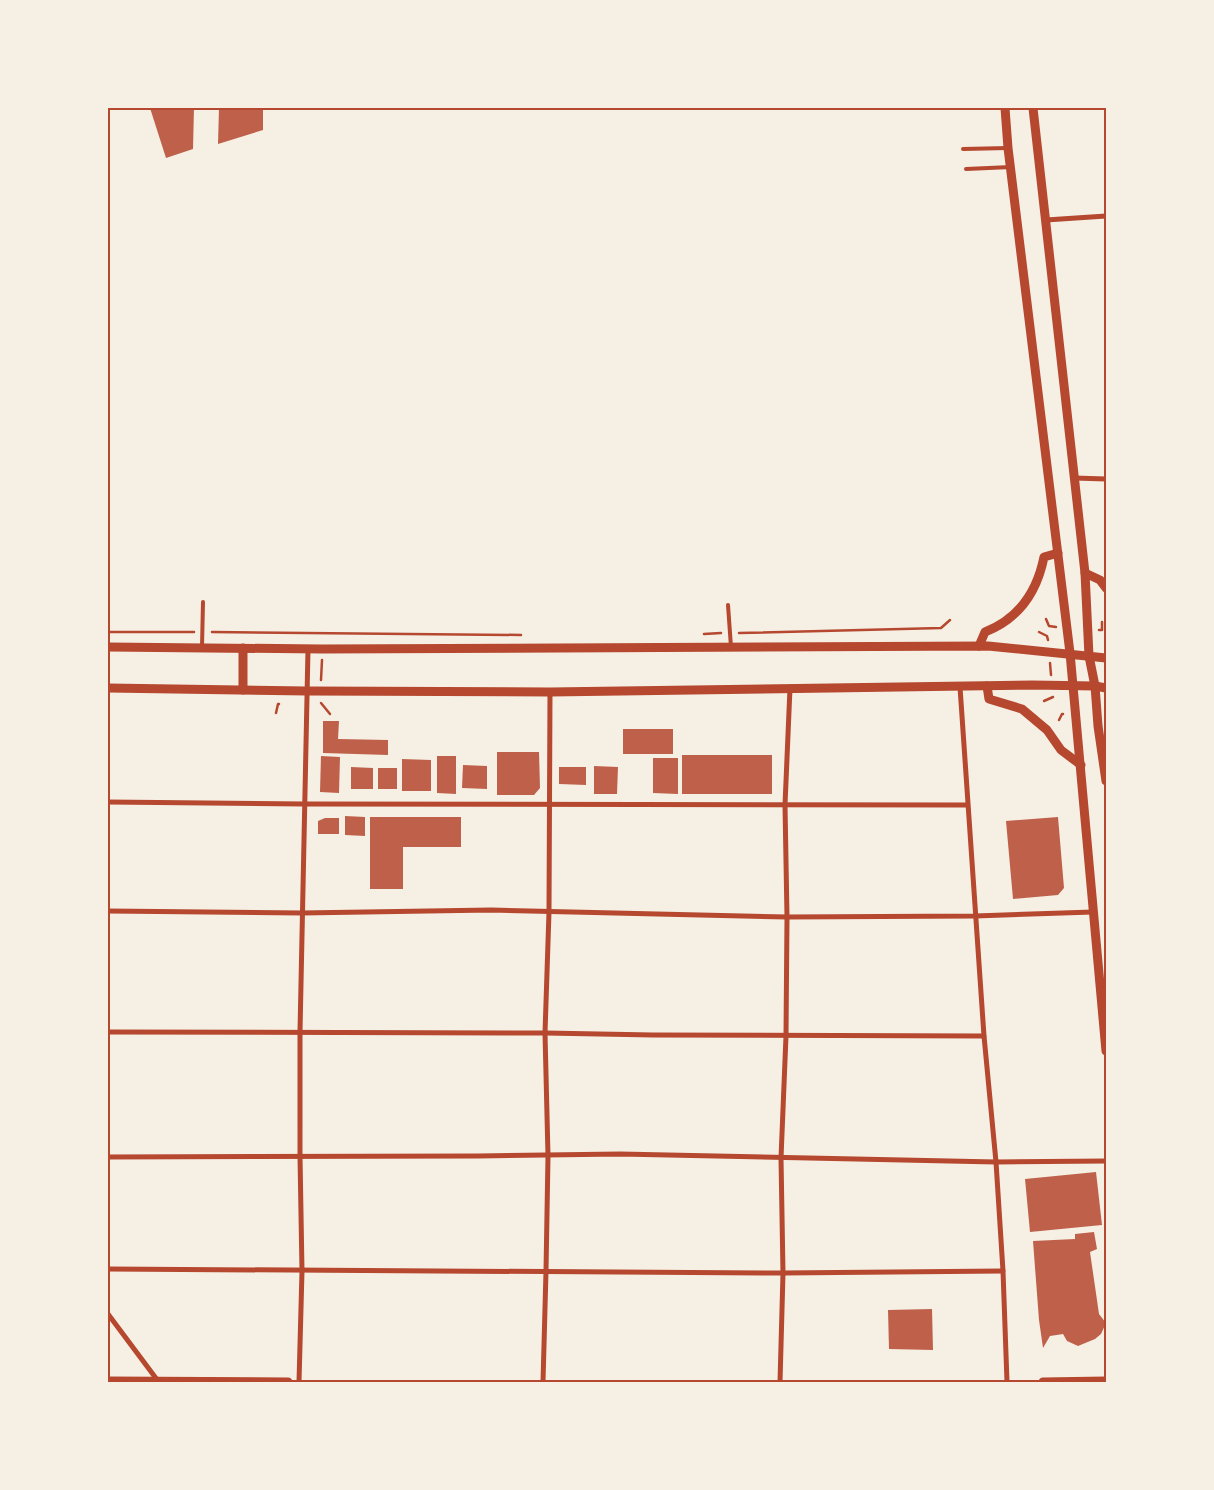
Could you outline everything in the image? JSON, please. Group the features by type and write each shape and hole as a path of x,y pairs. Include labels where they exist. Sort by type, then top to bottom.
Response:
{"street":[{"path":"1005,108 1008,148 1070,653 1106,1051"},
{"path":"1034,108 1085,573 1090,656 1106,781"},
{"path":"1046,220 1106,216"},
{"path":"1074,478 1106,479"},
{"path":"979,646 984,632 997,627 1014,614 1031,595 1044,557 1058,553"},
{"path":"1085,573 1100,580 1106,588"},
{"path":"108,647 322,649 979,646 1070,653 1106,658"},
{"path":"243,648 243,690"},
{"path":"299,1382 302,1271 300,1032 308,649"},
{"path":"108,688 550,692 1052,685 1106,688"},
{"path":"987,686 989,699 1022,709 1047,730 1061,750 1080,766"},
{"path":"960,687 974,916 996,1162 1007,1382"},
{"path":"780,1382 784,1273 782,1158 786,1036 787,917 785,805 790,688"},
{"path":"543,1382 548,1156 545,1033 550,805 550,692"},
{"path":"108,802 967,805"},
{"path":"108,911 302,913 491,910 787,917 974,916 1093,912"},
{"path":"108,1032 984,1036"},
{"path":"108,1156 548,1156 620,1154 996,1162 1106,1161"},
{"path":"108,1270 1003,1272"},
{"path":"108,1314 158,1382"},
{"path":"108,1381 288,1382"},
{"path":"1043,1382 1106,1381"}],"lane":[{"path":"963,149 1008,148"},
{"path":"966,169 1011,167"},
{"path":"202,647 203,602"},
{"path":"728,605 731,647"}],"path":[{"path":"701,634 941,628 950,620"},
{"path":"108,632 522,635"},
{"path":"1038,632 1047,636 1052,685 1053,697 1044,701"},
{"path":"322,649 321,704 330,714"},
{"path":"276,713 278,704 321,704"}],"building":[{"path":"150,108 194,108 193,149 166,158"},
{"path":"219,108 263,108 263,130 218,144"},
{"path":"323,721 339,721 338,739 388,740 388,755 323,753"},
{"path":"623,729 673,729 673,754 623,754"},
{"path":"497,752 539,752 540,788 534,795 497,795"},
{"path":"682,755 772,755 772,794 682,794"},
{"path":"321,756 340,757 339,793 320,792"},
{"path":"437,756 456,756 456,794 437,793"},
{"path":"653,758 678,758 678,794 653,793"},
{"path":"402,759 431,760 431,791 402,791"},
{"path":"463,765 487,766 487,789 462,788"},
{"path":"594,766 618,767 617,794 594,794"},
{"path":"351,767 373,768 373,789 351,789"},
{"path":"559,767 586,767 586,785 559,784"},
{"path":"378,768 397,768 397,789 378,789"},
{"path":"345,816 365,817 365,836 345,835"},
{"path":"370,817 461,817 461,847 403,847 403,889 370,889"},
{"path":"1058,817 1064,888 1058,895 1013,899 1006,821"},
{"path":"325,818 339,818 339,834 318,834 318,821"},
{"path":"1096,1172 1102,1225 1030,1232 1025,1179"},
{"path":"1094,1232 1097,1249 1090,1252 1099,1314 1106,1323 1101,1334 1095,1339 1078,1346 1067,1341 1063,1334 1050,1336 1043,1348 1033,1241 1075,1239 1075,1234"},
{"path":"932,1309 933,1350 889,1349 888,1310"}]}
